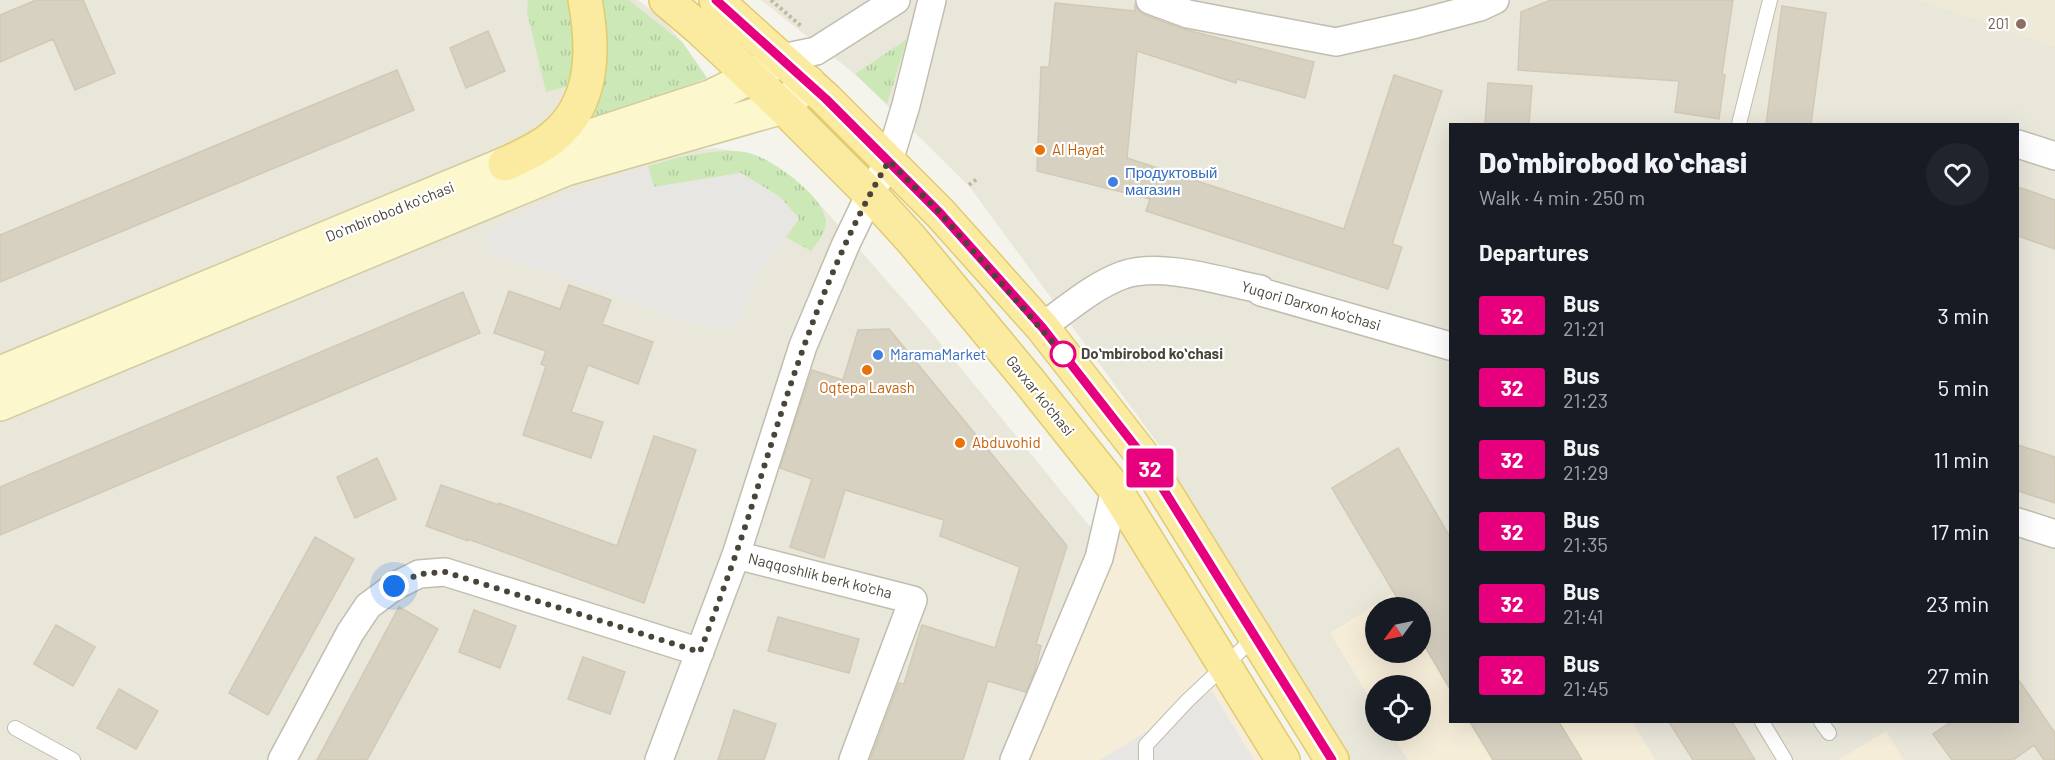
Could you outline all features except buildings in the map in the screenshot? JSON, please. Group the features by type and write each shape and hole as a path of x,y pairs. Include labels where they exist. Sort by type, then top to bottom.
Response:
{"main road":[{"path":"505,164 532,151 555,135 573,114 583,94 590,74 591,60 585,0"},
{"name":"Gavxar ko'chasi","path":"666,0 783,107 870,194 912,240 1029,381 1115,489 1283,760"},
{"path":"716,0 808,82 889,161 940,213 1042,327 1142,455 1332,760"},
{"name":"Doʻmbirobod koʻchasi","path":"0,373 505,164 710,98 782,58"},
{"path":"783,107 808,82"},
{"name":"Doʻmbirobod koʻchasi","path":"0,404 566,169 783,107"}],"street":[{"path":"782,58 816,51 896,0"},
{"path":"659,760 736,555 803,346 845,246 889,161 906,105 932,0"},
{"path":"1150,0 1188,14 1336,42 1416,24 1480,7 1495,0"},
{"path":"808,82 816,51"},
{"path":"2019,144 2055,156"},
{"name":"Yuqori Darxon ko'chasi","path":"1042,327 1110,281 1129,273 1149,270 1182,273 1260,289 1261,292 1449,346"},
{"path":"1014,760 1099,558 1115,489"},
{"path":"2019,522 2055,534"},
{"name":"Naqqoshlik berk ko'cha","path":"736,555 913,600 853,760"},
{"path":"282,760 368,606 394,586 419,574 445,572 700,652"}],"lane":[{"path":"1739,123 1770,0"},
{"path":"1146,760 1146,745 1187,701 1255,637"},
{"path":"1763,723 1785,760"},
{"path":"15,728 73,760"}],"path":[{"path":"969,186 977,180"}],"shaded area":[{"path":"0,0 638,0 662,19 683,43 707,78 512,175 714,148 749,153 762,158 809,192 923,322 1128,573 1250,760 0,760"},
{"path":"761,0 2055,0 2055,760 1332,760 1255,637 1159,445 969,186 855,74"},
{"name":"201","path":"1918,0 2055,0 2055,47"},
{"path":"648,166 654,187 741,173 779,196 799,218 759,273 737,329 693,324 557,275 490,254 487,232 560,197"},
{"path":"1115,489 1283,760 1014,760"},
{"path":"1449,558 1449,723 1633,723 1656,760 1408,760 1396,741 1431,741 1431,675 1365,675 1365,691 1330,633 1365,611 1365,663 1431,663 1431,597 1387,597"},
{"path":"1212,691 1254,760 1100,760"},
{"path":"1886,731 1904,760 1838,760"}],"green space":[{"path":"528,0 568,0 576,32 572,85 546,92 527,12"},
{"path":"597,0 629,0 683,43 707,78 597,122 593,117 602,86 604,59"},
{"path":"907,39 887,104 855,74"},
{"path":"740,151 759,157 796,180 808,191 824,213 826,223 822,235 811,251 786,237 799,219 741,173 653,187 648,166 680,157"}],"bus line":[{"name":"32","path":"716,0 826,99 940,213 1042,327 1142,455 1332,760"}],"place":[{"name":"201","path":"2021,24"},
{"name":"Al Hayat","path":"1040,150"},
{"name":"Продуктовый магазин","path":"1113,182"},
{"name":"Doʻmbirobod koʻchasi","path":"1063,354"},
{"name":"MaramaMarket","path":"878,355"},
{"name":"Oqtepa Lavash","path":"867,370"},
{"name":"Abduvohid","path":"960,443"}],"route":[{"path":"394,586 419,574 445,572 700,652 736,555 803,346 845,246 889,161 940,213 1042,327 1063,354"}]}
